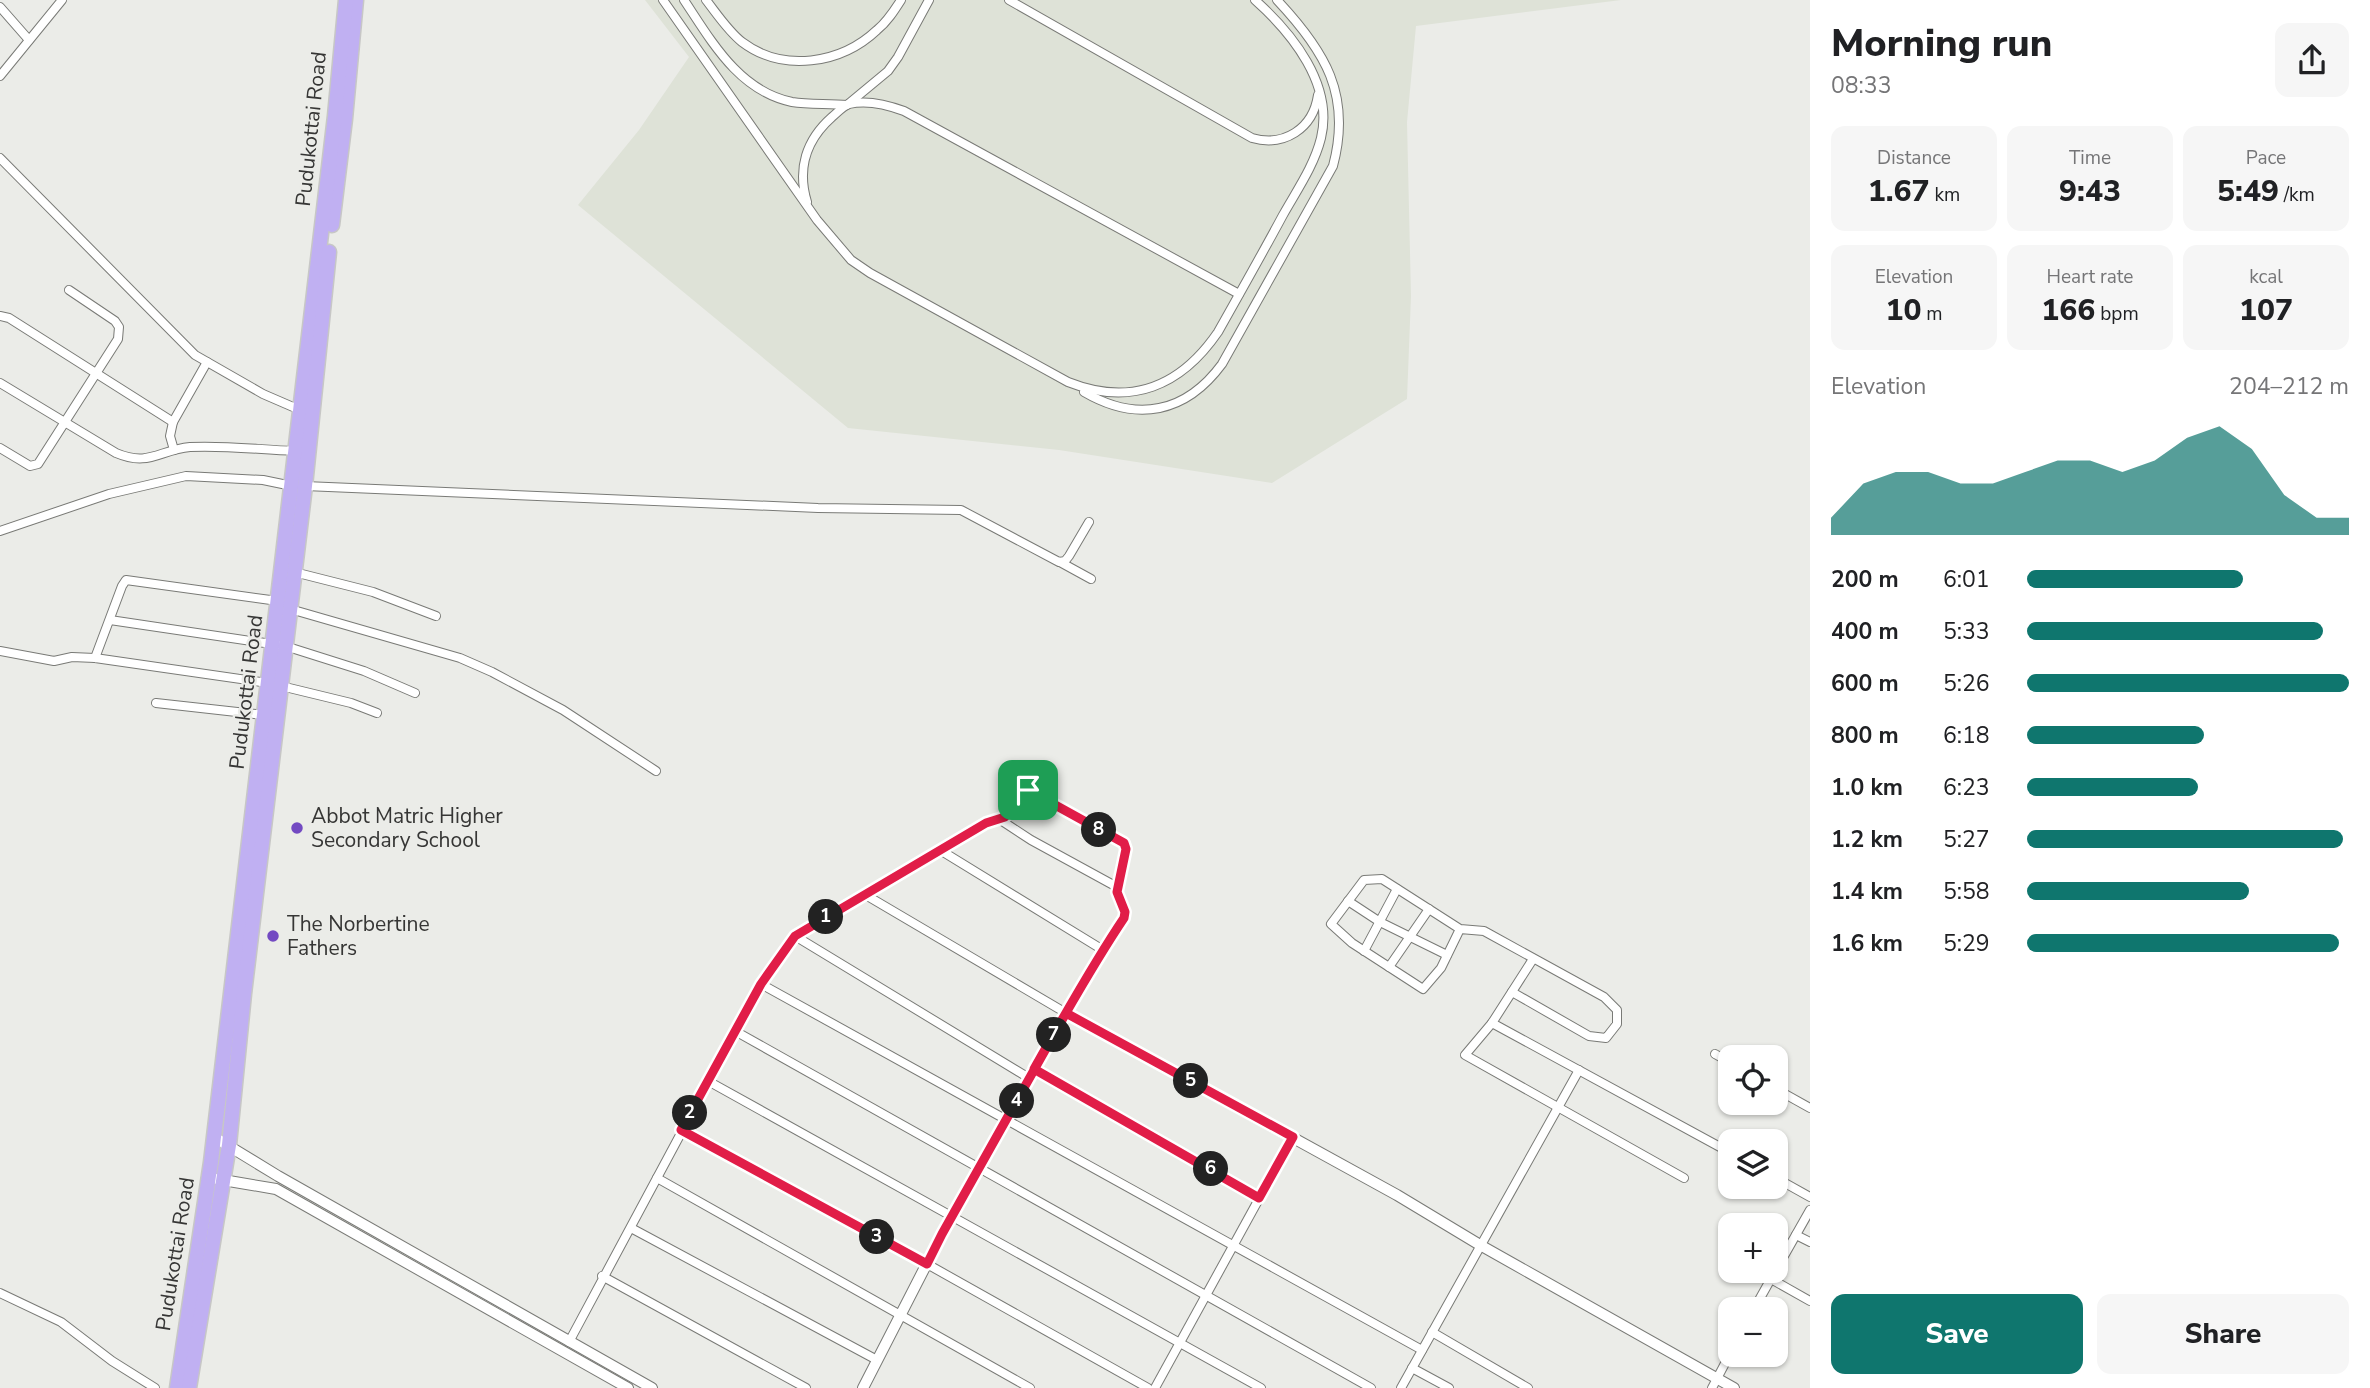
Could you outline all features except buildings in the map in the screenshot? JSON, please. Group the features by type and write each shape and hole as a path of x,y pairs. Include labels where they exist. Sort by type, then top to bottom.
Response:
{"highway":[{"name":"Pudukottai Road","path":"284,605 294,572 298,486 296,451 346,0"},
{"name":"Pudukottai Road","path":"177,1388 256,833 345,119 356,0"},
{"name":"Pudukottai Road","path":"189,1388 229,1145 264,715 274,685"}],"street":[{"path":"46,0 55,8"},
{"path":"0,75 62,0"},
{"path":"663,0 817,220 843,252 860,267 1100,401 1147,410 1166,408 1180,402 1204,386 1223,365 1333,166 1339,144 1338,100 1332,78 1311,41 1277,0"},
{"path":"684,0 725,58 750,83 772,95 796,102 882,105 904,111 1239,294"},
{"path":"706,0 731,32 758,52 775,58 806,62 833,57 868,39 888,19 901,0"},
{"path":"817,220 804,190 805,157 814,136 847,104 888,71 929,0"},
{"path":"1009,0 1252,138 1277,140 1300,130 1314,111 1318,88"},
{"path":"1068,382 1088,390 1121,393 1152,388 1193,363 1207,348 1315,158 1324,121 1318,88 1309,65 1298,48 1272,15 1255,0"},
{"path":"0,8 29,40"},
{"path":"0,158 195,355 263,394 300,410"},
{"path":"0,448 34,466 38,464 118,338 119,327 115,321 69,290"},
{"path":"0,316 9,318 173,422"},
{"path":"174,450 170,436 173,422 206,362"},
{"path":"0,383 129,458 148,458 193,447 296,451"},
{"path":"0,531 108,494 186,476 263,480 298,486 818,508 961,510 1091,579"},
{"path":"1059,562 1065,561 1069,556 1089,522"},
{"path":"294,572 373,592 436,616"},
{"path":"95,658 126,580 284,605 460,658 492,672 563,710 656,771"},
{"path":"110,620 279,645 364,671 415,693"},
{"path":"0,651 54,661 72,657 95,658 274,685 351,703 377,713"},
{"path":"156,703 264,715"},
{"path":"569,1342 734,1031 761,984 795,936 986,823 1005,817 1024,791 1028,790 1124,843 1126,849 1117,892 1125,912 952,1216 863,1388"},
{"path":"999,820 1117,887"},
{"path":"940,850 1102,950"},
{"path":"1460,929 1441,968 1423,989 1364,951 1331,924 1364,880 1382,879 1460,929 1484,931 1604,997 1617,1010 1617,1024 1606,1038 1589,1036 1511,992"},
{"path":"1364,951 1397,889"},
{"path":"864,894 1066,1013 1397,1195 1714,1383 1734,1388"},
{"path":"1348,901 1380,922 1447,955"},
{"path":"1389,967 1429,909"},
{"path":"795,936 1032,1074 1259,1198"},
{"path":"1533,959 1492,1023 1465,1055 1684,1178"},
{"path":"761,984 1422,1350"},
{"path":"1492,1023 1718,1146"},
{"path":"734,1031 1371,1388"},
{"path":"1401,1388 1579,1070"},
{"path":"708,1081 1261,1388"},
{"path":"1788,1095 1810,1108"},
{"path":"681,1130 1148,1388"},
{"path":"214,1137 628,1388"},
{"path":"1154,1388 1293,1137"},
{"path":"209,1177 276,1189 652,1388"},
{"path":"657,1178 1030,1388"},
{"path":"1788,1184 1810,1196"},
{"path":"1788,1249 1810,1210"},
{"path":"631,1227 877,1360"},
{"path":"1796,1235 1810,1242"},
{"path":"602,1276 806,1388"},
{"path":"1778,1283 1810,1301"},
{"path":"0,1293 61,1322 112,1361 155,1388"},
{"path":"1432,1332 1528,1388"},
{"path":"1714,1383 1723,1367"},
{"path":"1412,1368 1449,1388"}],"shaded area":[{"path":"645,0 1621,0 1416,26 1407,122 1411,296 1407,399 1272,483 1059,450 848,428 578,205 639,130 689,57"}],"place":[{"name":"Abbot Matric Higher Secondary School","path":"297,828"},
{"name":"The Norbertine Fathers","path":"273,936"}],"route":[{"path":"1028,790 1024,791 1005,817 986,823 795,936 761,984 681,1130 927,1264 942,1234 1066,1013 1293,1137 1259,1198 1205,1166 1100,1107 1034,1069 1066,1013 1102,950 1124,918 1125,912 1117,887 1126,849 1124,843 1028,790"}]}
